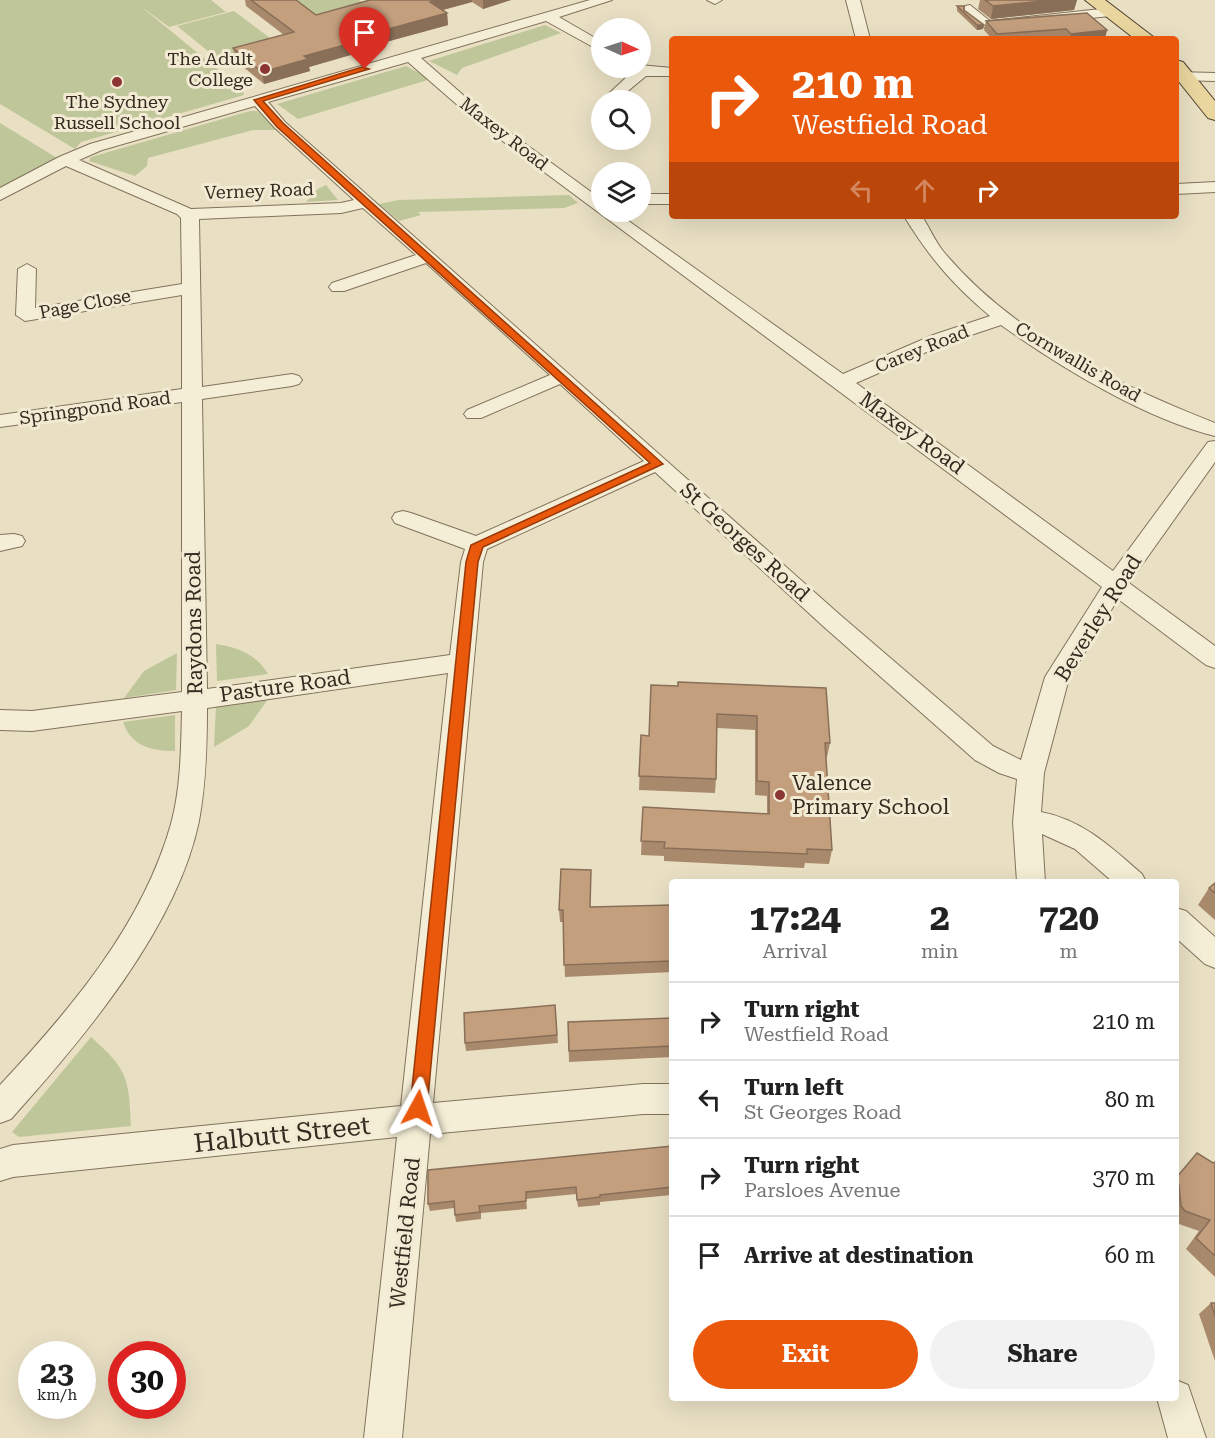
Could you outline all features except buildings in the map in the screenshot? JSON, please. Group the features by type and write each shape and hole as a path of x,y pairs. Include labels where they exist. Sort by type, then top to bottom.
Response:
{"main road":[{"path":"1094,0 1143,36"},
{"path":"1179,73 1215,114"}],"street":[{"path":"0,195 65,160 106,144 605,0"},
{"path":"853,0 862,36"},
{"path":"970,9 987,25 1110,12"},
{"path":"547,16 591,42"},
{"name":"Maxey Road","path":"411,56 482,119 591,199"},
{"path":"651,70 669,72"},
{"path":"1179,73 1215,77"},
{"path":"619,90 630,78"},
{"name":"St Georges Road","path":"258,100 280,125 563,376 831,620 984,753 1008,766 1031,773"},
{"path":"65,160 188,214"},
{"path":"1179,189 1215,187"},
{"path":"651,199 669,199"},
{"name":"Verney Road","path":"188,214 341,208 366,202"},
{"name":"Raydons Road","path":"0,1108 60,1043 93,1000 131,942 154,900 176,847 187,806 193,777 195,699 188,214"},
{"name":"Cornwallis Road","path":"915,219 941,259 1004,318 1092,374 1176,416 1215,430"},
{"name":"Maxey Road","path":"623,222 1215,659"},
{"path":"338,287 427,257"},
{"name":"Page Close","path":"27,269 25,315 77,308 96,301 142,293 190,289"},
{"name":"Carey Road","path":"842,382 940,339 1004,318"},
{"path":"474,414 563,376"},
{"name":"Springpond Road","path":"0,421 292,380"},
{"name":"Beverley Road","path":"1031,879 1027,822 1031,773 1057,677 1115,585 1215,447"},
{"path":"403,518 477,545 657,464"},
{"name":"Westfield Road","path":"382,1438 472,562 477,545"},
{"name":"Pasture Road","path":"0,720 43,719 463,662"},
{"path":"1027,822 1058,825 1081,839 1128,879"},
{"path":"1179,923 1215,955"},
{"name":"Halbutt Street","path":"0,1165 13,1161 608,1102 669,1099"},
{"path":"1176,1401 1187,1438"}],"green space":[{"name":"The Sydney Russell School","path":"0,0 211,0 226,12 169,27 139,5 243,90 244,95 81,142 75,149 0,104"},
{"path":"286,0 359,0 374,11 318,27"},
{"path":"234,11 278,44 219,60 177,26"},
{"path":"545,25 561,33 462,68 457,75 429,61"},
{"path":"406,66 431,79 298,119 277,104"},
{"path":"250,111 257,111 281,130 253,130 148,158 147,166 135,176 89,161 91,157"},
{"path":"0,123 57,158 0,188"},
{"path":"326,185 338,200 306,202 318,189"},
{"path":"569,195 578,203 564,208 418,212 421,215 399,221 379,204 399,200"},
{"path":"216,644 231,647 252,657 268,674 217,681"},
{"path":"177,653 176,690 124,698 144,671"},
{"path":"268,699 249,726 214,747 216,706"},
{"path":"175,715 175,751 143,746 131,737 123,722"},
{"path":"91,1037 113,1058 124,1076 129,1096 131,1126 19,1137 12,1132"}],"place":[{"name":"The Adult College","path":"265,69"},
{"name":"The Sydney Russell School","path":"117,82"},
{"name":"Valence Primary School","path":"780,795"}],"route":[{"path":"365,69 258,100 280,125 657,464 484,539 477,545 472,562 418,1108"}]}
